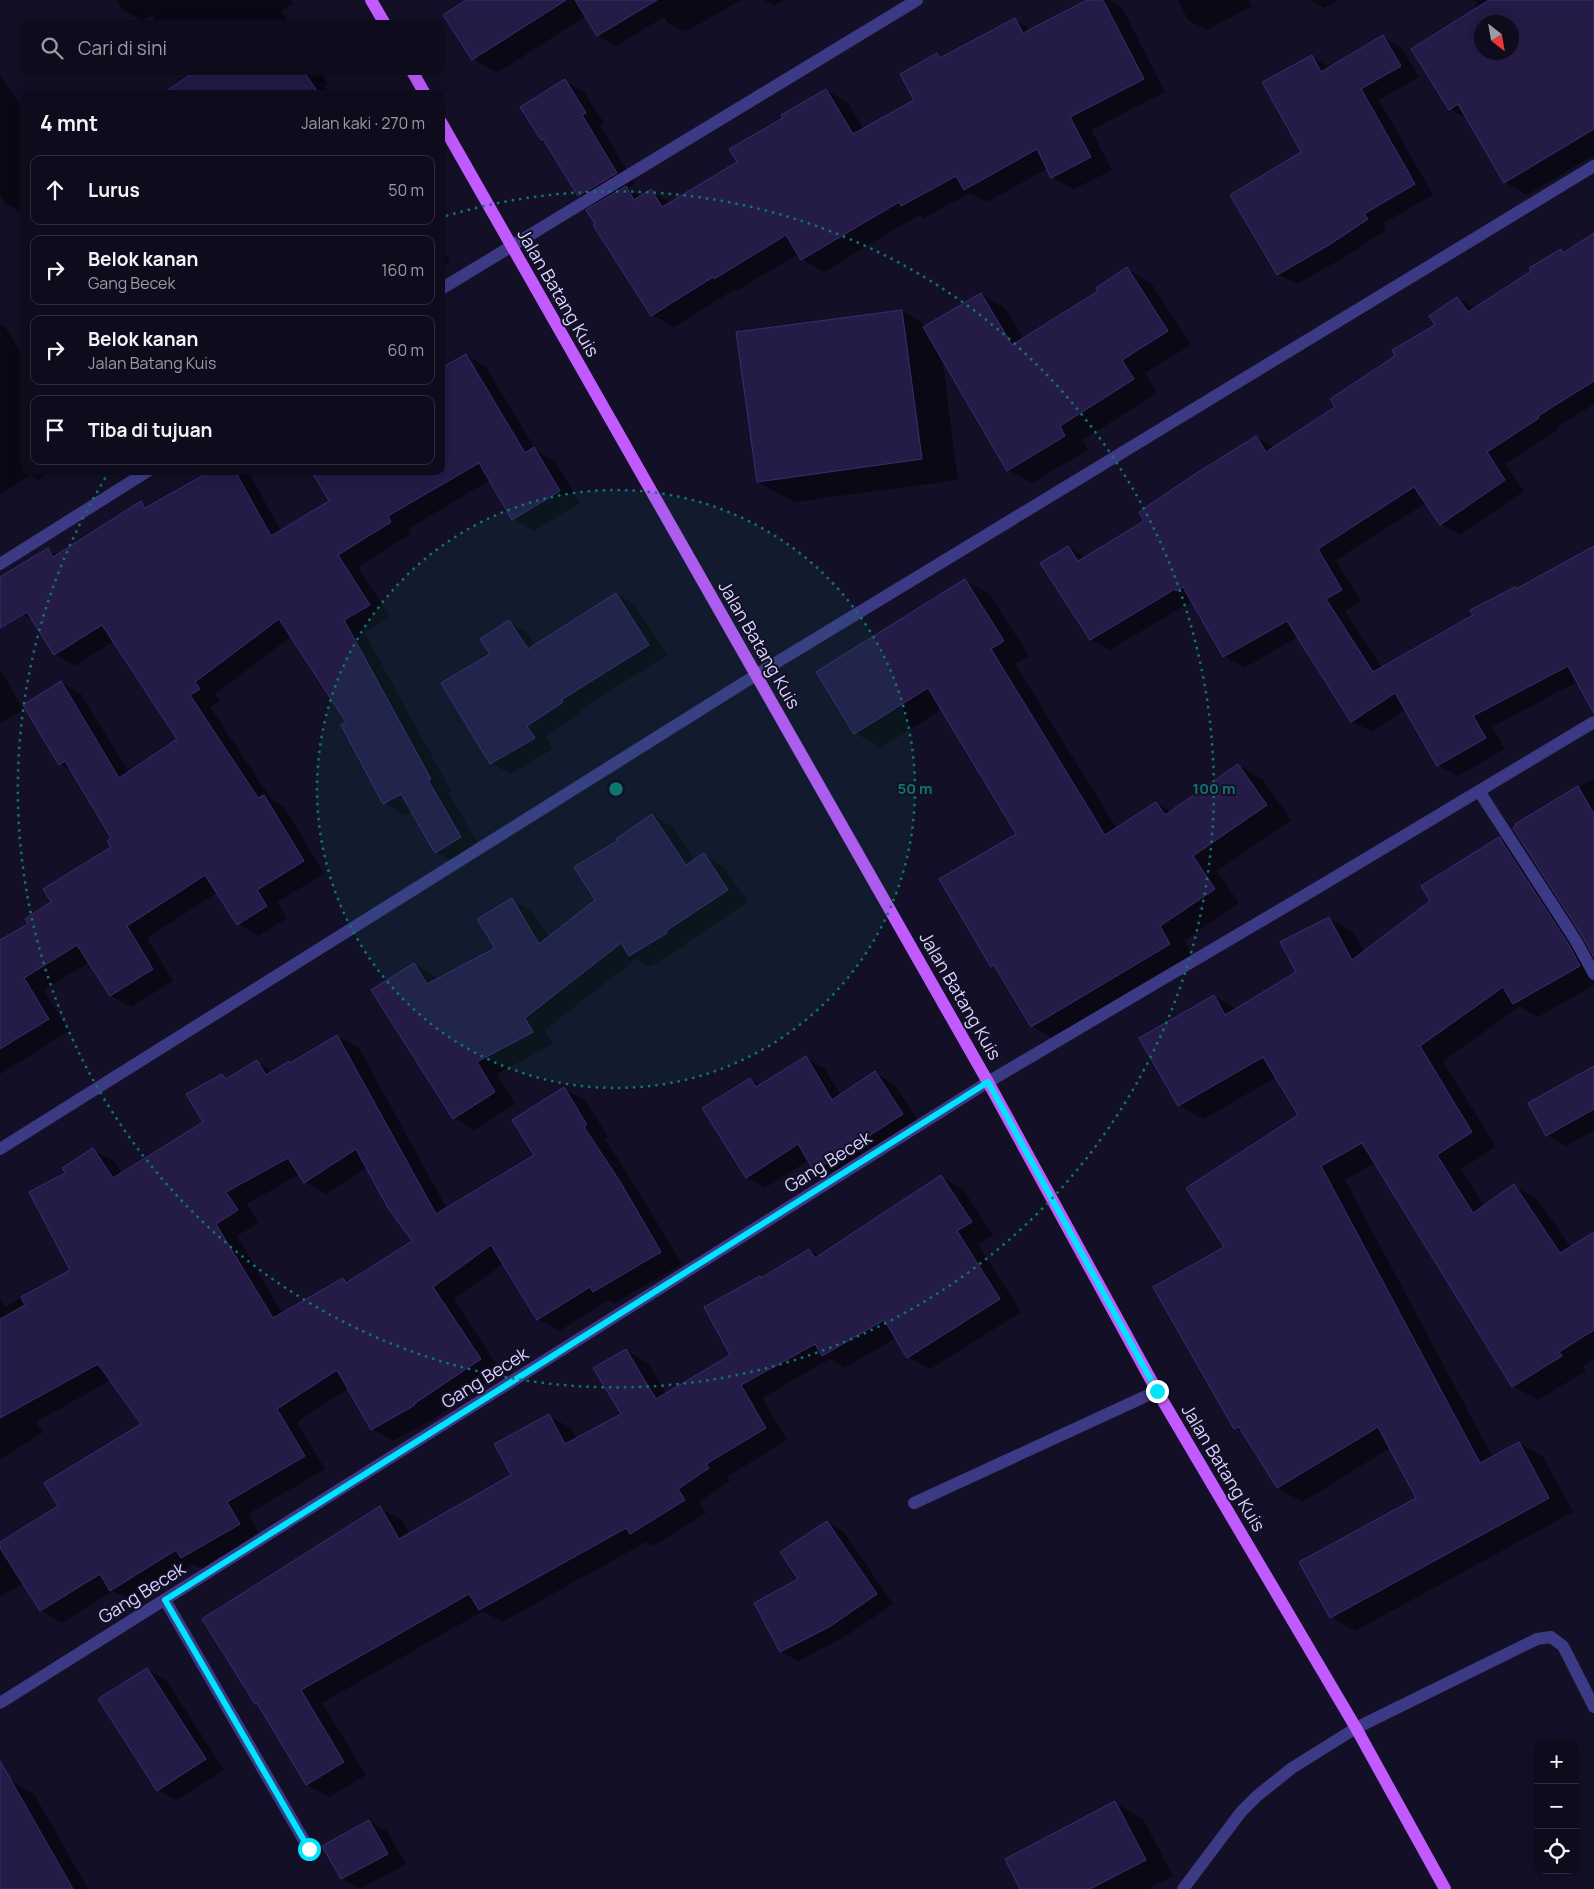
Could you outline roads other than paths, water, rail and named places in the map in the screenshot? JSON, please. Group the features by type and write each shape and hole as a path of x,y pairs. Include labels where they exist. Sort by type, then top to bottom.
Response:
{"main road":[{"path":"372,0 383,20"},
{"path":"414,75 423,90"},
{"name":"Jalan Batang Kuis","path":"445,129 988,1082 1157,1391 1356,1728 1446,1889"}],"street":[{"path":"445,286 917,0"},
{"path":"0,1149 756,676 1594,166"},
{"path":"0,564 142,475"},
{"name":"Gang Becek","path":"0,1703 988,1082 1594,722"},
{"path":"1479,791 1576,940 1594,974"},
{"path":"914,1503 1157,1391"},
{"path":"165,1600 309,1849"},
{"path":"1182,1889 1237,1817 1256,1796 1292,1768 1356,1728 1537,1639 1551,1637 1562,1646 1594,1708"}]}
